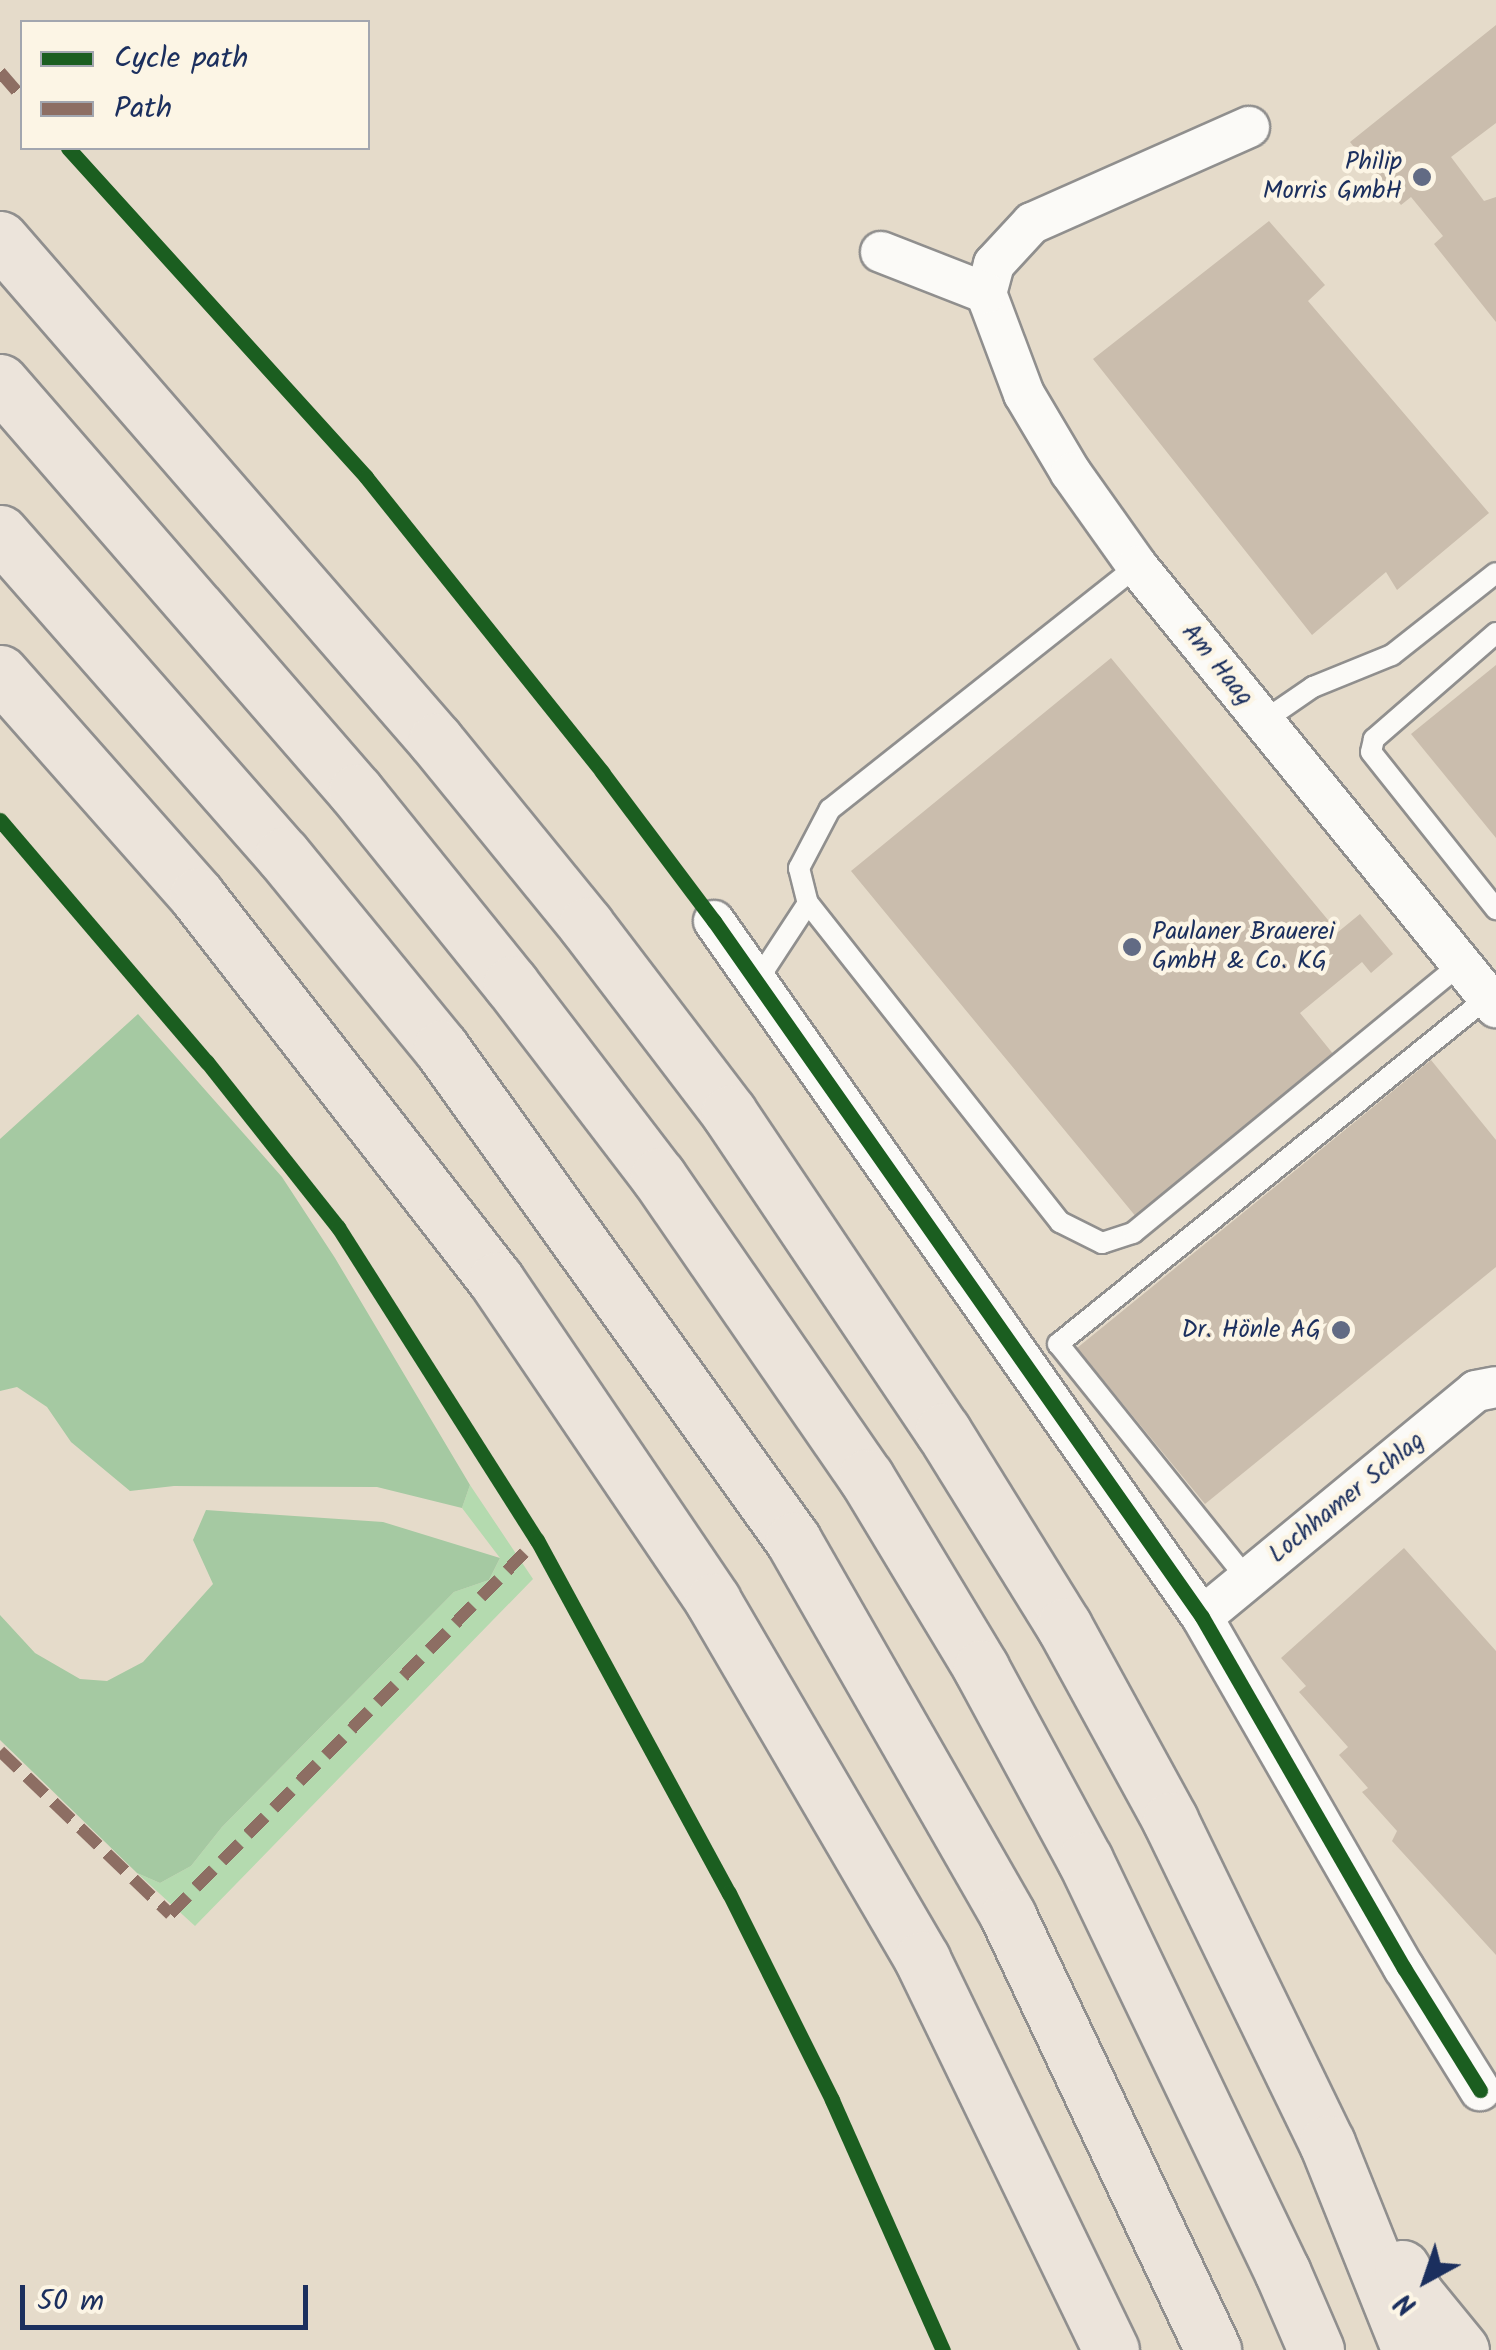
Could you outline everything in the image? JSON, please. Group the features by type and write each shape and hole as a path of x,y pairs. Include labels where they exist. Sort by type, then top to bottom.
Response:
{"highway":[{"path":"0,239 448,756 586,924 729,1112 944,1431 1064,1626 1170,1820 1327,2143 1410,2350"},
{"path":"0,382 356,792 512,984 658,1176 866,1477 980,1668 1085,1860 1316,2350"},
{"path":"0,532 283,855 441,1048 794,1540 1008,1916 1213,2350"},
{"path":"0,673 197,896 496,1280 713,1601 922,1959 1111,2350"},
{"path":"1327,2143 1361,2190 1416,2295 1461,2350"}],"street":[{"path":"881,252 986,292 994,264 1032,223 1248,127"},
{"name":"Am Haag","path":"986,292 1024,394 1072,473 1137,566 1492,1002"},
{"path":"714,920 1202,1617 1404,1968 1480,2090"},
{"name":"Lochhamer Schlag","path":"1202,1617 1476,1392 1496,1386"}],"lane":[{"path":"1137,566 830,810 799,868 808,903 1060,1222 1102,1243 1134,1233 1460,964"},
{"path":"1262,722 1313,687 1392,655 1496,573"},
{"path":"1496,633 1374,738 1371,752 1496,909"},
{"path":"757,981 808,903"},
{"path":"1248,1580 1058,1344 1492,1002"}],"green space":[{"path":"138,1014 282,1177 335,1258 470,1485 462,1508 377,1487 174,1486 130,1491 71,1442 47,1407 17,1387 0,1391 0,1139"},
{"path":"470,1485 533,1579 195,1926 137,1873 160,1883 191,1866 222,1827 454,1592 489,1580 500,1558 462,1508"},
{"path":"206,1510 383,1522 500,1558 489,1580 454,1592 222,1827 191,1866 160,1883 137,1873 0,1740 0,1615 35,1653 80,1679 107,1681 143,1662 213,1584 193,1540"}],"building":[{"name":"Philip Morris GmbH","path":"1496,25 1496,123 1451,157 1484,201 1496,197 1496,322 1434,244 1443,236 1411,197 1401,205 1350,142"},
{"path":"1269,221 1325,285 1308,301 1489,513 1397,590 1386,572 1312,635 1093,359"},
{"name":"Paulaner Brauerei GmbH & Co. KG","path":"1111,658 1338,932 1360,914 1393,954 1371,973 1362,962 1300,1013 1334,1055 1137,1218 851,871"},
{"path":"1496,665 1496,838 1411,734"},
{"path":"1431,1060 1496,1140 1496,1267 1205,1504 1077,1348"},
{"path":"1404,1548 1496,1651 1496,1955 1392,1841 1397,1831 1362,1792 1368,1788 1339,1755 1348,1747 1299,1692 1306,1686 1281,1658"}],"marked path":[{"path":"0,72 20,95"},
{"path":"0,1751 170,1914 537,1540"}],"cycle path":[{"path":"70,150 366,477 602,772 714,921 1202,1617 1404,1968 1480,2090"},
{"path":"0,820 207,1062 338,1227 537,1540 729,1893 832,2100 943,2350"}],"place":[{"name":"Philip Morris GmbH","path":"1422,177"},
{"name":"Paulaner Brauerei GmbH & Co. KG","path":"1132,947"},
{"name":"Dr. Hönle AG","path":"1341,1330"}]}
